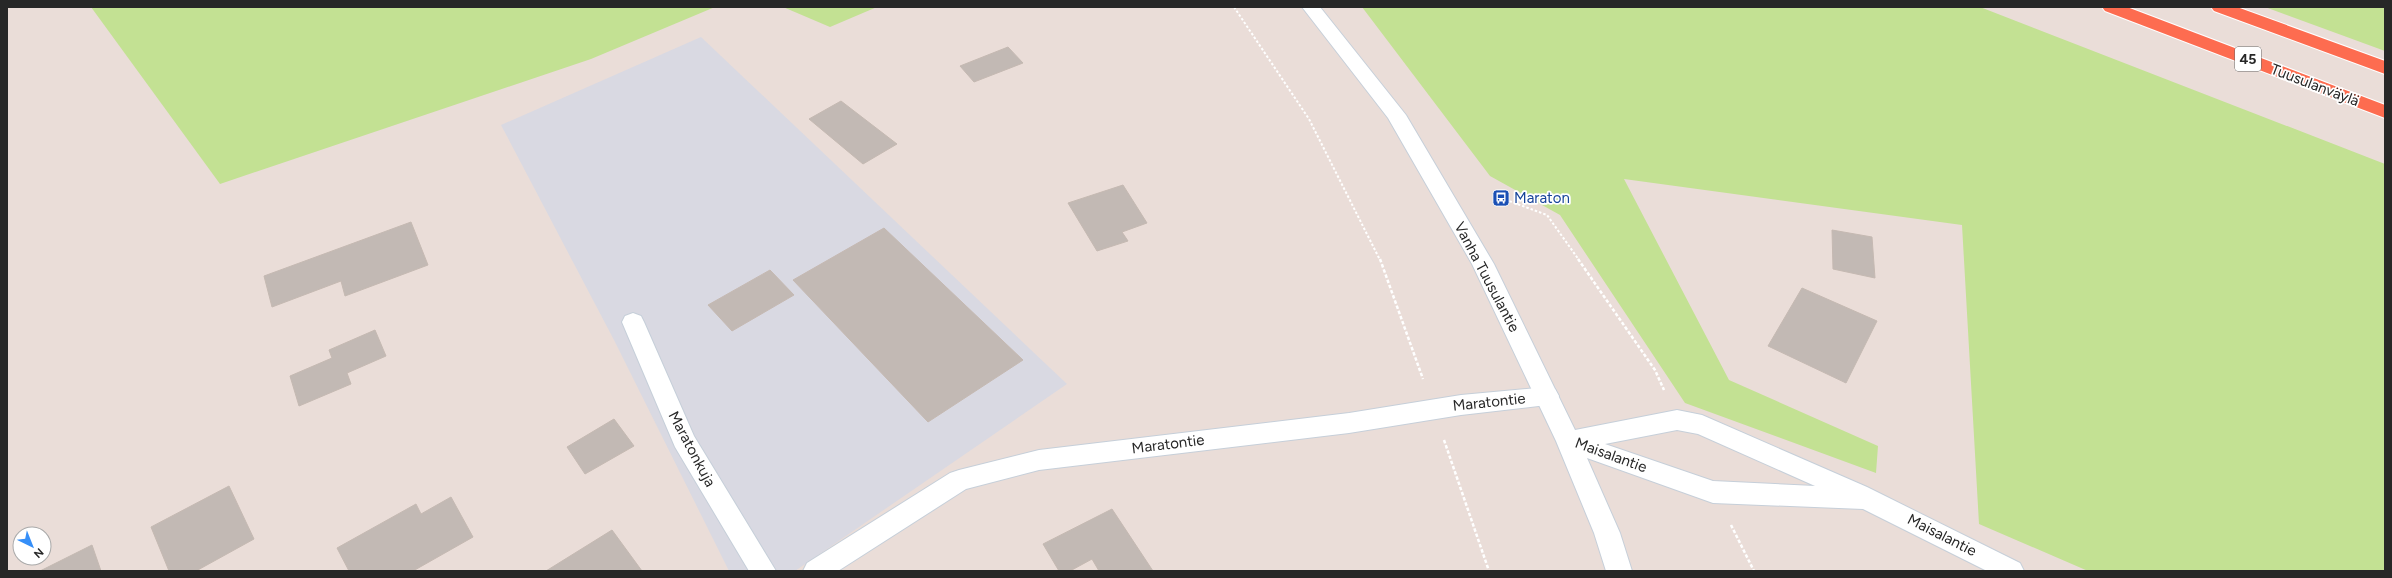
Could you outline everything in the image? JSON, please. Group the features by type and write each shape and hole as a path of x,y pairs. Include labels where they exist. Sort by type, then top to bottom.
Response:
{"highway":[{"name":"Tuusulanväylä","path":"2111,7 2385,112"},
{"path":"2220,7 2385,68"}],"main road":[{"name":"Vanha Tuusulantie","path":"1311,7 1396,115 1483,264 1568,441 1607,533 1619,571"},
{"name":"Maratonkuja","path":"632,322 684,440 763,571"},
{"name":"Maratontie","path":"816,571 959,480 1039,460 1349,423 1433,409 1547,396"},
{"name":"Maisalantie","path":"1568,441 1677,420 1702,426 1873,500 2011,571"},
{"name":"Maisalantie","path":"1568,441 1713,492 1873,500"}],"path":[{"path":"1234,7 1310,119 1377,251 1489,571"},
{"path":"1501,198 1547,215 1655,370 1677,420"},
{"path":"1713,492 1754,571"}],"shaded area":[{"path":"701,37 1067,384 795,571 729,571 614,340 501,125"}],"green space":[{"path":"91,7 715,7 591,59 220,184"},
{"path":"783,7 877,7 830,27"},
{"path":"1362,7 1980,7 2385,164 2385,571 2088,571 1979,524 1962,225 1624,179 1729,380 1878,446 1876,473 1685,403 1560,215 1490,176"},
{"path":"2265,7 2385,7 2385,51"}],"building":[{"path":"1008,47 1023,63 974,82 960,66"},
{"path":"841,101 897,144 863,164 809,119"},
{"path":"1123,185 1147,223 1122,232 1128,241 1097,251 1068,203"},
{"path":"411,222 428,265 345,296 341,281 272,307 264,276"},
{"path":"884,228 1023,360 928,422 793,280"},
{"path":"1832,230 1872,237 1875,278 1833,269"},
{"path":"770,270 794,295 732,331 708,305"},
{"path":"1802,288 1877,321 1846,383 1768,346"},
{"path":"375,330 386,356 347,373 351,384 299,406 290,376 332,358 329,350"},
{"path":"614,419 634,446 585,474 567,447"},
{"path":"229,486 254,539 196,571 169,571 151,527"},
{"path":"451,497 473,537 413,571 349,571 337,548 416,504 421,514"},
{"path":"1112,509 1153,571 1099,571 1092,559 1070,571 1059,571 1043,544"},
{"path":"612,530 642,571 546,571"},
{"path":"92,545 101,571 40,571"}],"place":[{"name":"Maraton","path":"1501,198"}]}
